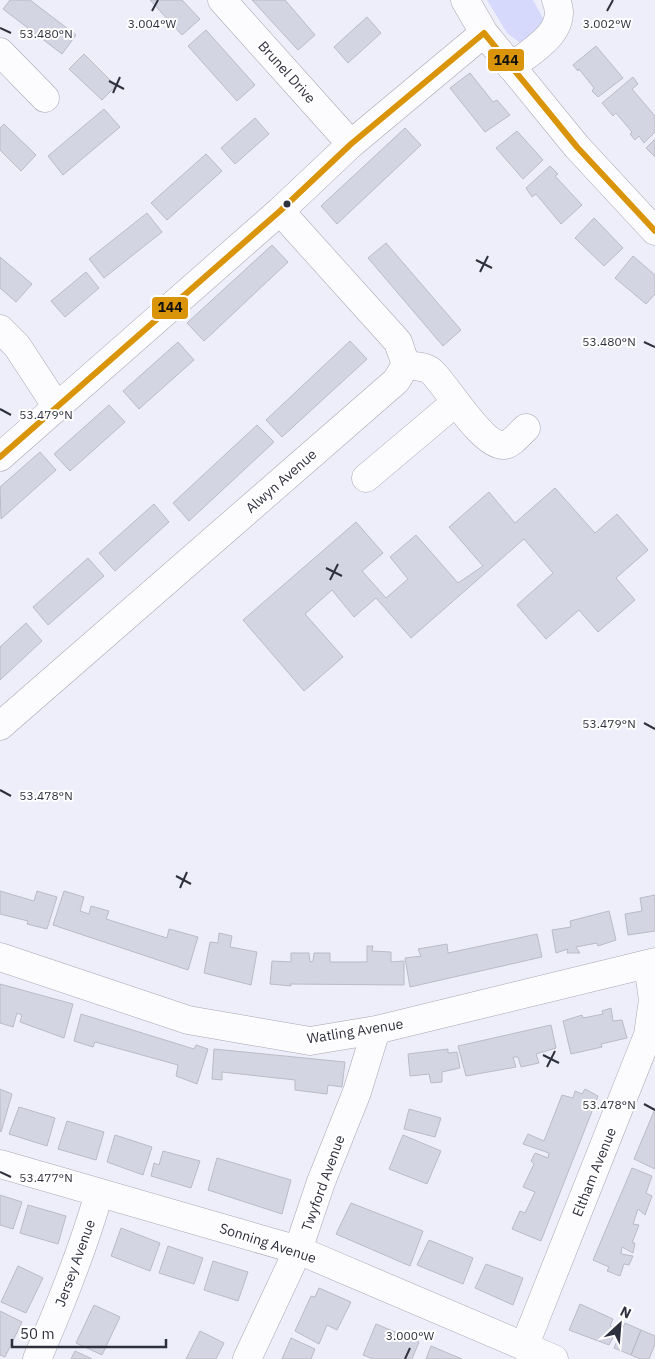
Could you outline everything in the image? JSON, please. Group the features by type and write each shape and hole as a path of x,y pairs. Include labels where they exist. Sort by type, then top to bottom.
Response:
{"street":[{"name":"Brunel Drive","path":"222,0 351,144"},
{"path":"464,0 484,33 577,147 655,231"},
{"path":"511,66 553,33 559,21 556,0"},
{"path":"0,457 280,211 351,144 484,33"},
{"path":"0,52 45,98"},
{"path":"280,211 398,342 406,365 431,370 484,434 496,443 504,445 526,428"},
{"path":"0,329 17,346 57,408"},
{"name":"Alwyn Avenue","path":"0,726 396,381 406,365"},
{"path":"366,478 456,402"},
{"name":"Watling Avenue","path":"0,957 188,1020 248,1032 310,1041 376,1030 652,963"},
{"name":"Eltham Avenue","path":"524,1347 648,1035 653,1000 652,963"},
{"name":"Twyford Avenue","path":"247,1359 298,1250 321,1182 358,1092 376,1030"},
{"name":"Sonning Avenue","path":"0,1164 298,1250 554,1359"},
{"name":"Jersey Avenue","path":"37,1359 63,1299 88,1232 99,1193"}],"shaded area":[{"path":"487,0 533,0 544,20 531,51 507,33"}],"building":[{"path":"10,0 30,0 76,35 62,54 3,9"},
{"path":"150,0 182,0 200,19 182,35"},
{"path":"252,0 285,0 315,35 298,50"},
{"path":"367,17 381,33 348,63 334,47"},
{"path":"206,30 255,85 237,101 188,46"},
{"path":"596,46 623,78 598,97 592,91 594,88 579,69 578,71 573,65"},
{"path":"84,54 116,86 102,100 69,69"},
{"path":"470,73 493,102 497,100 510,115 485,132 450,88"},
{"path":"633,77 638,84 632,89 655,116 655,132 644,143 639,136 635,140 630,134 632,132 616,113 613,116 602,103"},
{"path":"104,109 120,127 63,175 48,156"},
{"path":"255,118 269,134 235,164 221,148"},
{"path":"4,124 36,155 21,171 0,150 0,128"},
{"path":"405,128 421,145 337,224 321,206"},
{"path":"517,131 543,160 523,179 496,148"},
{"path":"655,139 655,157 646,148"},
{"path":"206,154 222,171 167,220 151,203"},
{"path":"550,166 558,174 555,176 582,205 561,224 536,194 532,197 526,188"},
{"path":"147,213 162,232 104,278 89,259"},
{"path":"594,218 623,248 604,266 575,238"},
{"path":"386,243 461,330 443,346 368,258"},
{"path":"272,245 288,262 204,341 187,323"},
{"path":"633,256 655,275 655,294 646,304 615,278"},
{"path":"0,257 32,284 16,302 0,288"},
{"path":"86,272 99,288 65,317 51,301"},
{"path":"350,341 367,359 282,437 266,420"},
{"path":"178,342 194,360 139,409 123,391"},
{"path":"109,405 125,422 70,471 54,454"},
{"path":"257,425 274,442 189,521 173,503"},
{"path":"40,452 56,470 1,519 0,487"},
{"path":"555,488 595,533 617,514 648,550 616,578 635,600 598,632 579,610 546,639 517,605 553,573 524,539 411,638 376,598 354,617 332,590 305,614 343,657 304,691 243,620 356,522 383,553 362,571 386,598 408,579 390,557 416,535 458,583 483,566 449,527 489,492 515,523"},
{"path":"154,504 169,522 115,571 99,553"},
{"path":"88,558 104,576 48,625 33,607"},
{"path":"26,623 42,641 0,680 0,647"},
{"path":"0,891 34,901 37,891 57,897 47,929 27,924 28,921 0,914"},
{"path":"64,891 84,897 80,911 89,914 91,906 109,911 106,919 167,938 169,929 198,937 188,970 53,925"},
{"path":"655,895 655,931 628,935 625,914 642,911 640,898"},
{"path":"609,911 616,940 598,946 597,943 576,947 580,953 567,953 568,949 556,953 552,930 571,927 570,921"},
{"path":"219,933 232,936 230,947 257,952 251,985 204,973 210,942 218,943"},
{"path":"537,934 542,957 410,987 405,958 421,956 418,949 447,944 448,953"},
{"path":"367,946 373,946 372,951 391,952 391,962 404,961 404,985 290,984 291,986 270,984 272,961 291,962 291,953 309,953 310,962 313,961 314,953 330,953 330,962 367,962"},
{"path":"0,984 73,1004 64,1038 20,1022 22,1015 17,1013 13,1027 0,1023"},
{"path":"611,1008 613,1021 622,1020 627,1038 601,1044 602,1047 571,1054 563,1021 582,1015 583,1018 603,1014 602,1011"},
{"path":"81,1014 194,1049 196,1045 208,1049 197,1084 176,1076 178,1065 95,1042 93,1047 74,1041"},
{"path":"551,1025 556,1048 536,1054 539,1063 521,1067 518,1057 513,1057 516,1067 466,1076 458,1046"},
{"path":"214,1049 345,1062 342,1087 328,1085 327,1094 295,1090 295,1080 222,1072 222,1080 212,1079"},
{"path":"448,1049 448,1053 457,1052 460,1068 442,1072 442,1082 431,1083 429,1074 410,1076 408,1054"},
{"path":"0,1089 12,1094 1,1132 0,1131"},
{"path":"585,1089 598,1096 541,1241 512,1229 520,1211 525,1213 535,1192 523,1187 534,1164 531,1161 535,1153 548,1158 549,1153 523,1144 528,1134 544,1141 562,1095 573,1098 575,1091 582,1094"},
{"path":"19,1107 55,1118 47,1146 9,1134"},
{"path":"409,1109 441,1118 435,1137 404,1129"},
{"path":"655,1109 655,1169 634,1159"},
{"path":"67,1121 104,1132 96,1160 58,1149"},
{"path":"115,1135 152,1147 143,1175 107,1162"},
{"path":"403,1135 441,1151 427,1184 389,1169"},
{"path":"163,1151 200,1161 191,1188 151,1176 154,1163 159,1165"},
{"path":"217,1158 291,1180 282,1214 208,1190"},
{"path":"632,1168 652,1176 646,1193 652,1196 645,1215 638,1209 633,1224 639,1225 632,1243 635,1243 633,1253 622,1247 621,1254 633,1256 629,1265 624,1264 620,1276 607,1271 609,1267 593,1260"},
{"path":"0,1195 22,1202 13,1229 0,1225"},
{"path":"351,1203 423,1231 410,1266 336,1234"},
{"path":"28,1205 66,1216 58,1244 20,1233"},
{"path":"121,1228 160,1243 150,1271 111,1256"},
{"path":"429,1240 473,1258 463,1284 417,1265"},
{"path":"168,1246 203,1258 194,1284 159,1273"},
{"path":"213,1261 248,1272 238,1301 204,1290"},
{"path":"486,1264 523,1278 513,1305 475,1288"},
{"path":"18,1266 43,1278 26,1313 1,1302"},
{"path":"319,1288 351,1302 337,1330 327,1325 319,1344 295,1331 311,1296 315,1297"},
{"path":"580,1304 613,1319 610,1326 617,1330 609,1345 569,1330"},
{"path":"94,1305 120,1317 102,1355 76,1343"},
{"path":"0,1311 22,1322 5,1357 0,1355"},
{"path":"625,1323 641,1330 631,1355 614,1348"},
{"path":"376,1324 419,1342 412,1359 373,1359 363,1355"},
{"path":"641,1330 655,1336 655,1344 649,1359 640,1359 631,1355"},
{"path":"200,1331 224,1343 216,1359 186,1359"},
{"path":"291,1338 315,1349 311,1359 282,1359"},
{"path":"431,1346 462,1359 426,1359"},
{"path":"75,1351 92,1359 71,1359"}],"transit line":[{"name":"144","path":"0,457 280,211 351,144 484,33 577,147 655,231"}]}
